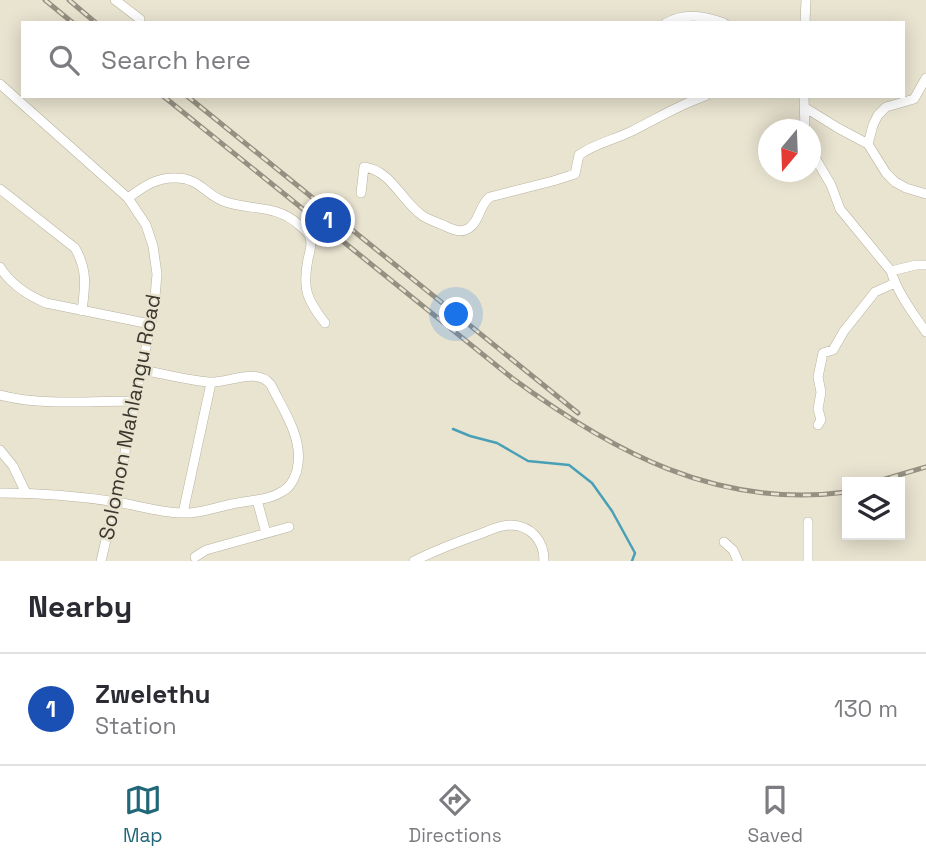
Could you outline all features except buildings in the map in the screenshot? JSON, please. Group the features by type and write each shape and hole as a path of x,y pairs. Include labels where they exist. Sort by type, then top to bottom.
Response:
{"street":[{"path":"115,0 140,19"},
{"path":"805,21 806,0"},
{"path":"670,21 681,16 695,15 717,21"},
{"path":"868,144 878,115 886,107 914,99 926,78"},
{"name":"Solomon Mahlangu Road","path":"0,84 128,198 146,225 156,260 157,291 101,561"},
{"path":"361,193 365,167 374,168 423,216 454,230 464,230 471,227 484,202 490,197 575,174 579,155 587,149 632,131 699,98"},
{"path":"804,98 805,119"},
{"path":"804,107 868,144 886,173 895,182 926,194"},
{"path":"821,168 841,209 891,271 895,283 926,332"},
{"path":"128,198 148,184 163,178 190,179 223,201 279,212 291,218 310,238 306,267 307,290 312,307 325,323"},
{"path":"0,189 75,248 85,272 82,311"},
{"path":"310,238 335,240"},
{"path":"891,271 926,265"},
{"path":"0,267 18,288 32,297 54,305 150,324"},
{"path":"818,425 821,420 818,409 821,392 819,370 823,353 833,350 844,331 875,292 895,283"},
{"path":"0,493 115,502 149,509 192,513 257,500 283,491 290,484 298,464 295,434 267,379 254,376 211,383 142,370"},
{"path":"183,513 211,383"},
{"path":"0,395 42,401 135,401"},
{"path":"0,450 13,466 26,493"},
{"path":"257,500 266,533"},
{"path":"808,523 808,561"},
{"path":"414,561 444,546 512,525 526,528 535,535 541,543 544,561"},
{"path":"195,557 206,550 289,527"},
{"path":"724,542 733,550 738,561"}],"waterway":[{"path":"453,429 497,443 528,461 569,465 592,483 612,511 635,553 632,561"}],"railway":[{"path":"45,0 71,21"},
{"path":"69,0 94,21"},
{"path":"165,98 512,378 589,429 628,451 711,483 754,492 799,495 842,492"},
{"path":"189,98 578,413"},
{"path":"892,477 926,467"}],"place":[{"name":"Zwelethu","path":"328,220"}]}
